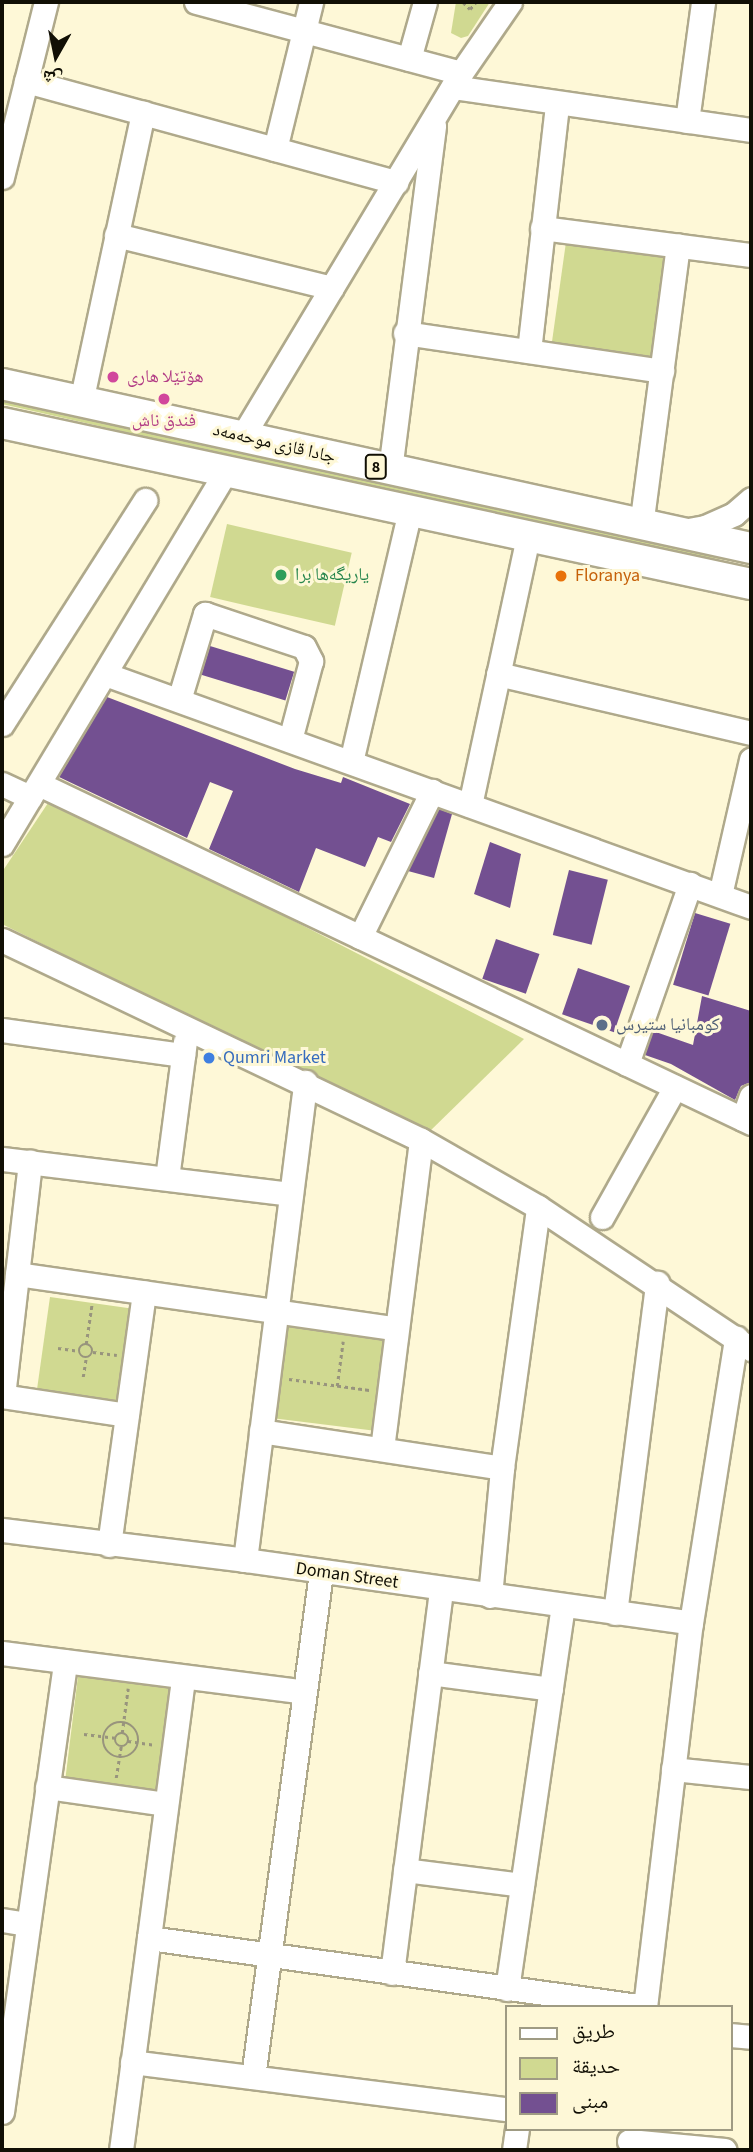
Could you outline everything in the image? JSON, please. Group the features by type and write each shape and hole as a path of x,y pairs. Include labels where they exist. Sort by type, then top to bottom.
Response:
{"main road":[{"name":"جادا قازی موحەمەد","path":"2,384 751,548"},
{"name":"جادا قازی موحەمەد","path":"2,423 227,469 751,584"}],"street":[{"path":"2,177 10,107 26,81 46,2"},
{"path":"196,2 409,59 457,80 557,104 751,130"},
{"path":"275,149 311,2"},
{"path":"409,59 425,2"},
{"path":"242,437 457,80 510,2"},
{"path":"687,121 703,2"},
{"path":"26,81 396,182"},
{"path":"529,351 557,104"},
{"path":"81,402 143,113"},
{"path":"390,470 405,333 436,115"},
{"path":"542,228 751,255"},
{"path":"116,235 332,288"},
{"path":"641,526 678,246"},
{"path":"405,333 662,370"},
{"path":"2,844 227,469"},
{"path":"674,533 705,527 734,514 751,499"},
{"path":"2,723 145,500"},
{"path":"351,762 410,510"},
{"path":"470,805 528,537"},
{"path":"179,700 205,614 304,646 312,661 290,740"},
{"path":"105,674 751,906"},
{"path":"498,674 751,733"},
{"path":"720,895 751,760"},
{"path":"2,784 35,790 360,937 747,1121 751,1096"},
{"path":"360,937 432,791"},
{"path":"627,1064 690,884"},
{"path":"2,940 305,1082 421,1140 538,1207 657,1283 743,1343 691,1623 645,2005"},
{"path":"167,1178 187,1027"},
{"path":"2,1030 183,1055"},
{"path":"245,1560 305,1082"},
{"path":"603,1217 675,1087"},
{"path":"382,1450 394,1328 421,1140"},
{"path":"2,1159 291,1194"},
{"path":"30,1162 2,1396 127,1415"},
{"path":"490,1596 502,1468 538,1207"},
{"path":"17,1274 394,1328"},
{"path":"615,1613 657,1283"},
{"path":"108,1545 144,1292"},
{"path":"261,1431 502,1468"},
{"name":"Doman Street","path":"2,1531 245,1560 441,1590 691,1623"},
{"path":"253,2077 321,1573"},
{"path":"392,1973 441,1590"},
{"path":"507,1989 563,1606"},
{"path":"2,1653 305,1692"},
{"path":"2,2112 7,2040 28,1924 65,1661"},
{"path":"430,1673 551,1689"},
{"path":"121,2150 183,1676"},
{"path":"673,1769 751,1777"},
{"path":"47,1787 166,1804"},
{"path":"405,1870 522,1885"},
{"path":"2,1920 28,1924"},
{"path":"149,1938 269,1958 630,2005"},
{"path":"732,2035 751,2037"},
{"path":"132,2063 504,2109"},
{"path":"514,2150 517,2131"},
{"path":"629,2140 725,2150"}],"path":[{"path":"463,2 470,9 476,2"},
{"path":"80,1351 86,1344 94,1285"},
{"path":"337,1386 342,1341"},
{"path":"86,1344 93,1352 121,1356"},
{"path":"58,1348 80,1351 86,1357"},
{"path":"83,1377 86,1357 93,1352"},
{"path":"268,1376 388,1393"},
{"path":"84,1734 115,1738 122,1733 128,1688"},
{"path":"124,1722 134,1727 139,1742 133,1753 120,1757 107,1750 104,1737 112,1724 124,1722"},
{"path":"122,1733 128,1741"},
{"path":"115,1738 121,1746 120,1757"},
{"path":"121,1746 128,1741 163,1746"}],"green space":[{"path":"456,2 490,2 468,36 461,38 451,33"},
{"path":"566,242 667,256 653,359 552,345"},
{"path":"2,390 751,560 751,564 613,543 2,404"},
{"name":"یاریگەها برا","path":"227,524 352,553 335,626 210,597"},
{"path":"52,797 524,1039 426,1135 2,924 2,872"},
{"path":"50,1297 131,1308 118,1401 37,1389"},
{"path":"285,1324 386,1336 375,1431 273,1418"},
{"path":"78,1676 177,1688 164,1794 65,1782"}],"building":[{"path":"210,646 294,672 285,700 201,675"},
{"path":"107,697 295,769 341,783 343,777 410,804 391,842 378,837 365,867 316,848 299,892 209,849 233,791 210,782 187,838 59,777"},
{"path":"439,809 452,814 434,878 408,871"},
{"path":"490,842 521,854 510,908 474,894"},
{"path":"569,870 608,880 592,945 553,935"},
{"path":"695,913 730,924 708,996 673,985"},
{"path":"496,939 539,954 526,994 482,979"},
{"path":"578,968 630,986 614,1032 562,1014"},
{"path":"702,996 751,1011 751,1082 741,1086 735,1100 671,1064 645,1055 653,1031 693,1045"}],"place":[{"name":"هۆتێلا هاری","path":"113,377"},
{"name":"فندق ناش","path":"164,399"},
{"name":"یاریگەها برا","path":"281,575"},
{"name":"Floranya","path":"561,576"},
{"name":"كومبانيا ستيرس","path":"602,1025"},
{"name":"Qumri Market","path":"209,1058"}]}
